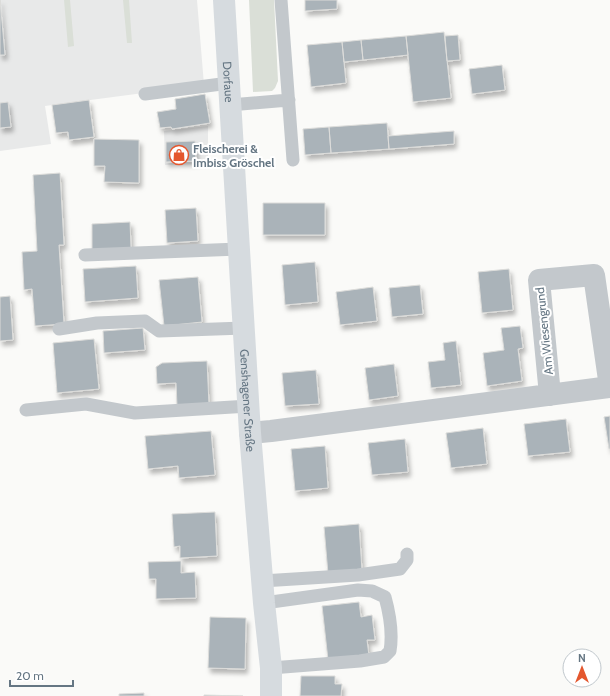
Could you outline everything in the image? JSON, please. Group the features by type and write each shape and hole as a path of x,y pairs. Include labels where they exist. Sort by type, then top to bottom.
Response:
{"street":[{"name":"Dorfaue","path":"224,0 230,105"},
{"name":"Genshagener Straße","path":"230,105 248,406 262,581 271,668 271,696"},
{"name":"Am Wiesengrund","path":"250,433 550,395 610,387 594,275 539,280 550,395"}],"lane":[{"path":"281,0 293,160"},
{"path":"145,94 229,84"},
{"name":"Dorfaue","path":"230,105 288,100"},
{"path":"84,255 239,249"},
{"path":"59,330 97,323 145,321 159,330 244,328"},
{"path":"26,410 86,404 135,413 248,406"},
{"path":"262,581 358,575 400,569 407,560 407,554"},
{"path":"264,603 358,590 372,591 385,597 389,611 392,641 390,651 384,657 360,661 271,668"}],"shaded area":[{"path":"0,0 197,0 204,85 45,106 51,144 0,151"},
{"path":"64,0 70,0 74,46 68,47"},
{"path":"123,0 129,0 132,43 127,43"},
{"path":"249,0 274,0 278,81 272,91 253,92"},
{"path":"208,126 208,164 165,165 164,131"}],"building":[{"path":"0,0 5,55 0,55"},
{"path":"305,0 337,0 337,9 305,11"},
{"path":"444,32 451,98 413,102 406,36"},
{"path":"458,35 460,60 447,61 445,36"},
{"path":"406,36 408,55 363,60 361,40"},
{"path":"361,40 363,60 344,62 342,42"},
{"path":"342,42 346,83 311,87 307,45"},
{"path":"502,65 505,90 472,94 469,69"},
{"path":"205,94 210,123 172,129 171,127 160,128 157,112 176,109 175,99"},
{"path":"89,100 94,137 69,140 68,132 56,133 52,105"},
{"path":"8,102 11,127 0,128 0,103"},
{"path":"387,123 389,149 331,153 329,127"},
{"path":"329,127 331,153 305,155 303,129"},
{"path":"454,131 454,144 389,149 388,136"},
{"path":"94,139 139,140 139,183 104,182 105,166 94,166"},
{"path":"195,141 196,161 166,162 166,142"},
{"path":"60,173 64,245 59,245 64,324 35,326 32,289 24,290 22,252 37,251 33,175"},
{"path":"263,203 325,203 325,235 263,235"},
{"path":"196,208 198,241 167,243 165,210"},
{"path":"130,222 131,248 92,250 92,224"},
{"path":"315,262 318,302 285,305 282,265"},
{"path":"136,266 138,298 85,302 83,269"},
{"path":"509,269 513,310 482,313 478,272"},
{"path":"198,277 202,322 164,326 159,280"},
{"path":"420,285 423,314 392,317 389,288"},
{"path":"373,287 377,321 340,325 336,292"},
{"path":"10,296 13,340 0,341 0,297"},
{"path":"520,326 523,348 518,349 522,381 487,386 483,353 504,350 501,328"},
{"path":"143,328 145,350 104,353 103,331"},
{"path":"94,339 99,389 57,393 53,343"},
{"path":"456,341 461,385 431,388 428,362 445,360 443,343"},
{"path":"207,361 209,405 177,406 176,383 157,384 156,367 162,363"},
{"path":"394,364 398,396 369,400 365,368"},
{"path":"316,370 319,404 285,406 282,373"},
{"path":"610,416 610,449 609,449 604,417"},
{"path":"566,419 570,452 528,456 524,424"},
{"path":"483,428 487,464 451,468 446,433"},
{"path":"211,431 215,475 179,478 178,466 148,469 145,436"},
{"path":"405,439 408,472 372,475 368,443"},
{"path":"325,446 328,488 295,491 291,449"},
{"path":"215,512 217,556 180,558 180,546 174,547 172,514"},
{"path":"359,524 362,571 328,574 324,527"},
{"path":"181,561 181,573 195,572 196,598 156,599 156,579 149,579 148,562"},
{"path":"359,602 361,617 372,615 375,640 367,640 369,656 328,660 322,606"},
{"path":"210,617 246,618 245,669 208,668"},
{"path":"301,676 335,676 335,684 342,684 341,696 300,696"},
{"path":"144,693 144,696 119,696 119,694"},
{"path":"204,695 243,696 204,696"}],"place":[{"name":"Fleischerei & Imbiss Gröschel","path":"179,155"}]}
